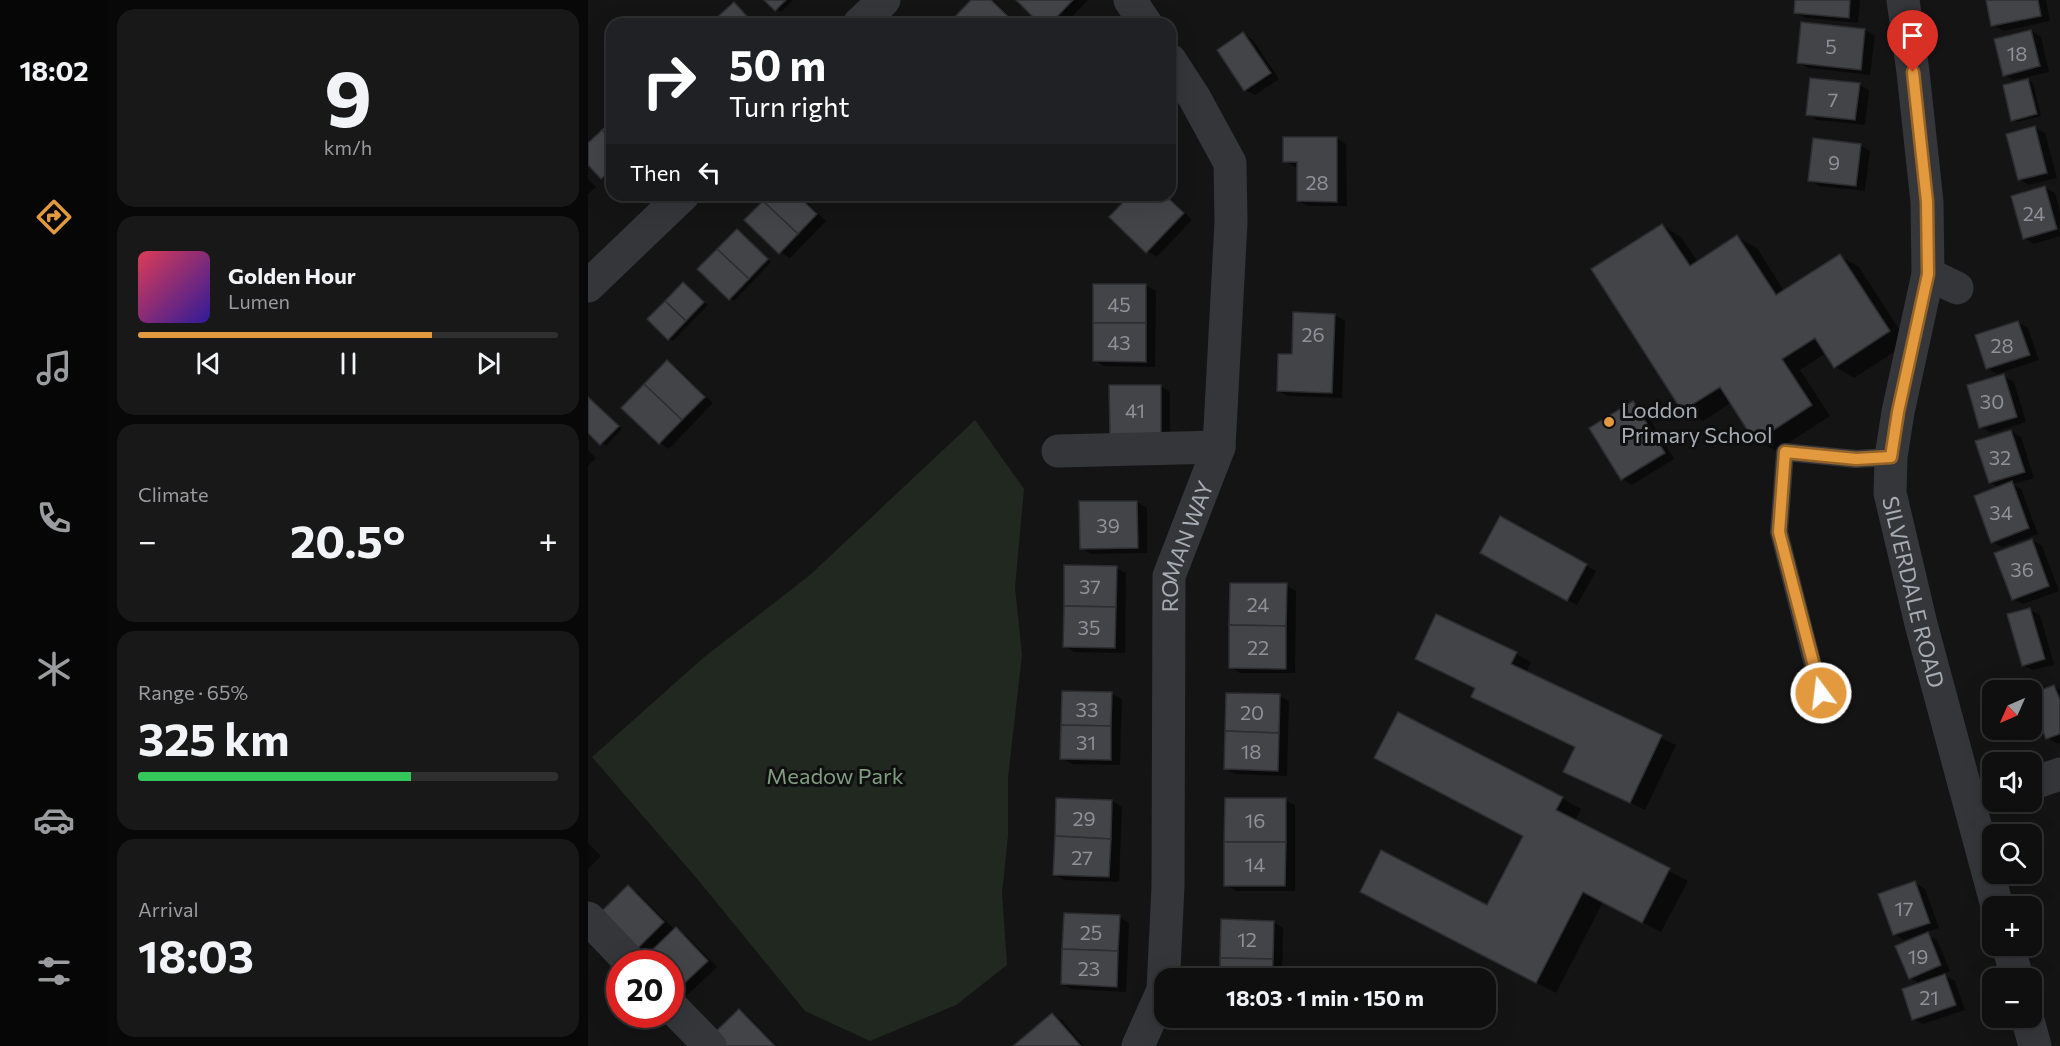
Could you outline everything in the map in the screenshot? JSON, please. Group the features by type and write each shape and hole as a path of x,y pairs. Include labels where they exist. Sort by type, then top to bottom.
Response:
{"street":[{"path":"865,18 884,0"},
{"path":"1130,0 1142,18"},
{"name":"SILVERDALE ROAD","path":"1903,0 1927,202 1928,274 1898,412 1891,457 1890,493 1921,624 1981,801 1995,896"},
{"name":"ROMAN WAY","path":"1138,1046 1163,990 1168,886 1169,576 1219,447 1231,222 1230,164 1194,96 1176,69"},
{"path":"588,286 677,201"},
{"path":"1928,274 1957,288"},
{"path":"1058,451 1219,447"},
{"path":"2042,780 2060,774"},
{"path":"588,918 619,950"},
{"path":"684,1019 710,1046"},
{"path":"2030,1028 2035,1046"}],"lane":[{"path":"1821,693 1779,532 1785,452 1856,459 1891,457"}],"green space":[{"name":"Meadow Park","path":"975,420 1024,489 1015,587 1022,655 1008,778 1008,836 1002,893 1007,965 956,1005 870,1041 805,1011 699,881 592,757 703,658 810,575"}],"building":[{"path":"764,0 786,0 775,11"},
{"path":"971,0 991,0 1010,18 954,18"},
{"path":"1016,0 1073,0 1056,18 1034,18"},
{"path":"1795,0 1850,0 1849,18 1794,13"},
{"path":"1986,0 2038,0 2041,16 1991,26"},
{"path":"734,2 749,18 716,18"},
{"path":"1801,22 1865,29 1861,70 1797,63"},
{"path":"2031,30 2040,66 2003,76 1994,39"},
{"path":"1243,32 1271,73 1244,91 1217,50"},
{"path":"1810,78 1860,83 1855,120 1806,115"},
{"path":"2028,79 2037,114 2011,121 2003,85"},
{"path":"2035,126 2047,173 2018,180 2006,134"},
{"path":"602,130 606,134 606,174 601,179 588,165 588,143"},
{"path":"1283,137 1337,137 1337,202 1297,201 1297,162 1283,162"},
{"path":"1813,138 1861,144 1856,186 1808,181"},
{"path":"2045,186 2057,229 2023,239 2011,196"},
{"path":"763,201 803,201 817,214 798,234"},
{"path":"763,201 798,234 779,254 744,220"},
{"path":"1124,201 1171,201 1184,213 1146,253 1109,217"},
{"path":"1662,224 1690,266 1737,235 1776,295 1840,254 1890,331 1834,368 1815,338 1782,359 1812,405 1755,442 1720,387 1682,411 1591,269"},
{"path":"737,229 768,259 749,279 717,249"},
{"path":"717,249 749,279 729,300 697,269"},
{"path":"683,282 704,302 686,321 665,301"},
{"path":"1093,284 1146,284 1146,323 1093,323"},
{"path":"665,301 686,321 668,340 647,319"},
{"path":"1293,312 1335,314 1332,393 1277,391 1278,354 1292,354"},
{"path":"2018,321 2030,355 1986,369 1975,335"},
{"path":"1093,323 1146,323 1146,362 1093,361"},
{"path":"667,360 705,397 682,420 644,384"},
{"path":"2004,374 2017,417 1979,428 1967,385"},
{"path":"644,384 682,420 659,444 621,408"},
{"path":"1109,385 1161,385 1161,436 1110,436"},
{"path":"588,397 619,426 600,445 588,433"},
{"path":"1633,401 1665,453 1621,480 1589,428"},
{"path":"2011,430 2025,472 1989,483 1975,441"},
{"path":"2012,481 2029,528 1991,543 1974,496"},
{"path":"1079,501 1137,501 1138,548 1080,549"},
{"path":"1500,516 1587,564 1567,601 1480,553"},
{"path":"2032,539 2049,586 2012,600 1994,553"},
{"path":"1064,565 1117,566 1116,607 1064,606"},
{"path":"1230,583 1287,583 1286,626 1229,625"},
{"path":"1064,606 1116,607 1115,648 1063,647"},
{"path":"2030,608 2045,659 2022,666 2007,614"},
{"path":"1436,614 1517,652 1511,664 1662,735 1630,803 1563,772 1575,747 1471,697 1475,688 1415,659"},
{"path":"1229,625 1286,626 1286,669 1229,668"},
{"path":"2054,685 2060,700 2060,734 2046,739 2042,728 2042,690"},
{"path":"1062,691 1112,692 1111,726 1061,725"},
{"path":"1226,693 1280,694 1279,733 1225,731"},
{"path":"1398,712 1563,797 1556,810 1670,868 1642,923 1583,892 1536,983 1360,892 1381,850 1487,905 1523,836 1374,758"},
{"path":"1061,725 1111,726 1111,760 1060,759"},
{"path":"1225,731 1279,733 1278,771 1224,769"},
{"path":"1056,798 1112,800 1111,839 1055,836"},
{"path":"1225,798 1286,798 1286,842 1224,842"},
{"path":"1055,836 1111,839 1109,877 1053,875"},
{"path":"1224,842 1286,842 1285,886 1224,886"},
{"path":"1915,881 1930,923 1893,935 1878,894"},
{"path":"628,885 664,922 634,950 599,914"},
{"path":"1064,913 1120,915 1118,951 1062,949"},
{"path":"1221,919 1274,921 1273,959 1220,958"},
{"path":"676,927 708,961 684,984 684,950 652,950"},
{"path":"1928,932 1941,965 1909,979 1895,946"},
{"path":"1062,949 1118,951 1117,987 1061,984"},
{"path":"1220,958 1273,959 1273,968 1220,968"},
{"path":"1945,974 1956,1005 1912,1020 1902,989"},
{"path":"739,1009 775,1046 717,1046 709,1038"},
{"path":"1052,1013 1081,1046 1013,1046"}],"place":[{"name":"Loddon Primary School","path":"1609,422"}],"route":[{"path":"1821,693 1779,532 1785,452 1856,459 1891,457 1898,412 1928,274 1927,202 1913,72"}]}
